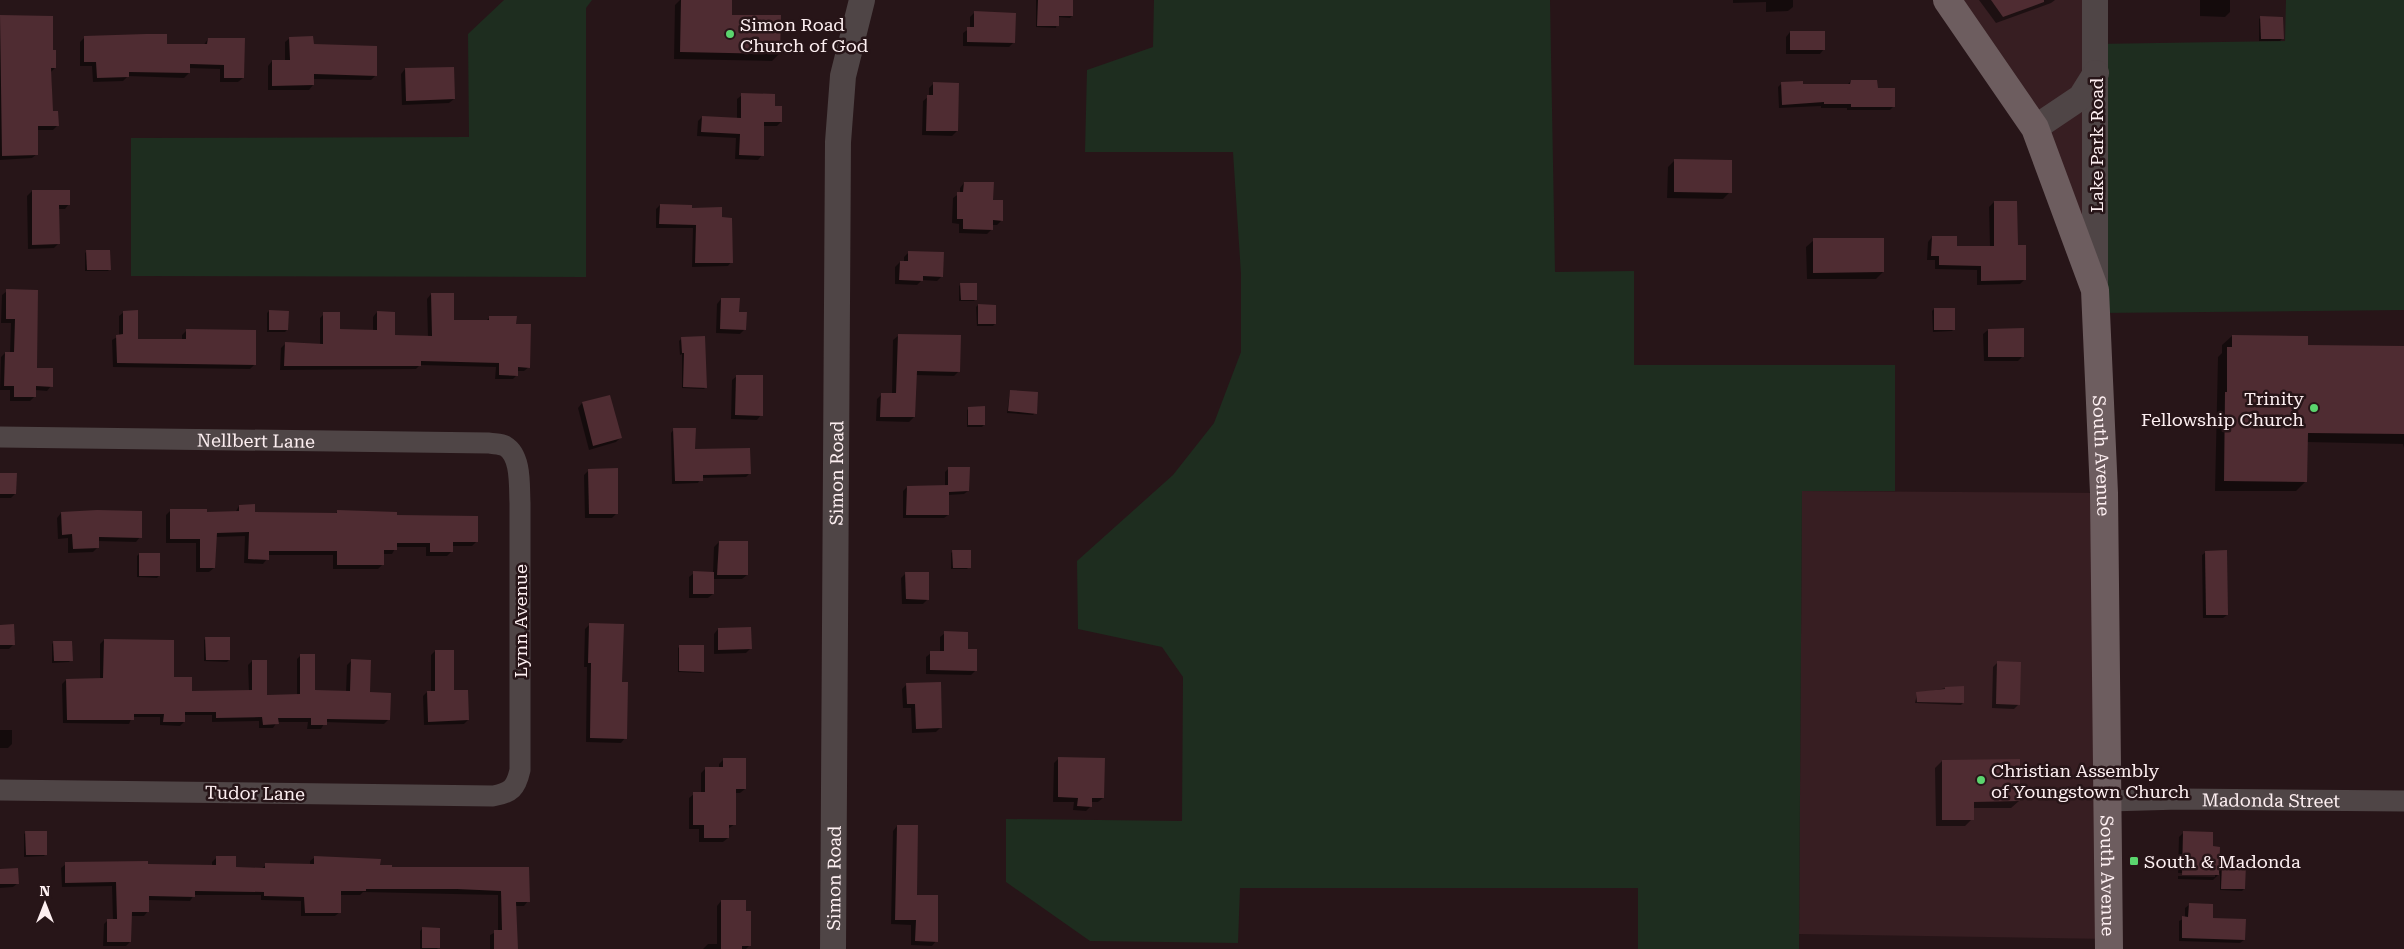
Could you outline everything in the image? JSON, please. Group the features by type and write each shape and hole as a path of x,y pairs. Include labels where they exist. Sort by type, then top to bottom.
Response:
{"main road":[{"name":"South Avenue","path":"1947,0 2035,128 2096,290 2104,502 2109,801 2109,949"}],"street":[{"name":"Simon Road","path":"833,949 838,142 843,76 862,0"},
{"name":"Lake Park Road","path":"2095,0 2096,290"},
{"path":"2035,128 2081,97 2096,72"},
{"name":"Nellbert Lane","path":"0,437 489,443 504,445 510,450"},
{"name":"Lynn Avenue","path":"510,450 514,454 519,476 520,503 520,770 516,786 510,792"},
{"name":"Tudor Lane","path":"0,790 492,796 510,792"},
{"name":"Madonda Street","path":"2109,801 2180,799 2404,801"}],"shaded area":[{"path":"1947,0 2095,0 2095,290 2035,128"},
{"path":"1802,491 2104,493 2110,939 1799,934"}],"green space":[{"path":"504,0 592,0 586,8 586,277 131,276 131,138 469,137 468,34"},
{"path":"1154,0 1550,0 1555,272 1634,271 1634,365 1895,365 1895,491 1802,491 1799,949 1638,949 1638,888 1240,888 1238,943 1090,941 1006,882 1006,819 1182,821 1183,677 1162,647 1078,629 1077,561 1173,475 1214,423 1241,352 1241,274 1233,152 1085,152 1087,70 1153,47"},
{"path":"2286,0 2404,0 2404,310 2097,313 2095,44 2285,41"}],"building":[{"name":"Simon Road Church of God","path":"681,0 732,0 732,15 781,15 780,54 680,52"},
{"path":"1038,0 1073,0 1073,16 1059,16 1059,26 1037,26"},
{"path":"1991,0 2044,0 2044,2 2003,17"},
{"path":"974,11 1016,13 1015,43 967,42 967,27 974,27"},
{"path":"0,15 53,16 53,50 56,50 56,68 51,68 53,111 58,111 59,126 38,126 38,155 2,156"},
{"path":"2260,16 2283,17 2284,39 2261,39"},
{"path":"1790,31 1825,31 1825,50 1790,50"},
{"path":"167,34 167,44 207,44 208,38 245,38 244,78 224,78 224,65 190,64 190,73 129,72 129,77 97,78 96,62 84,62 84,36"},
{"path":"313,36 314,44 377,46 377,76 314,74 314,85 272,86 272,60 290,60 289,37"},
{"path":"454,67 455,99 406,101 405,68"},
{"path":"1851,80 1877,80 1878,88 1895,88 1895,107 1851,107 1851,104 1824,104 1824,102 1782,105 1781,82 1803,81 1803,84 1850,84"},
{"path":"933,82 959,83 958,131 926,131 927,95 933,95"},
{"path":"741,93 775,94 775,106 782,106 782,122 764,122 764,156 739,155 740,134 701,132 702,116 741,118"},
{"path":"1674,159 1732,160 1732,193 1674,192"},
{"path":"964,182 994,182 993,200 1003,200 1003,221 993,220 993,230 963,229 963,219 957,219 957,192 963,192"},
{"path":"32,190 70,190 70,205 59,205 60,244 32,245"},
{"path":"1994,201 2017,201 2018,245 2026,245 2026,280 1981,281 1981,266 1939,265 1939,256 1931,256 1932,236 1957,236 1957,246 1994,246"},
{"path":"660,204 692,205 692,208 722,207 722,217 732,218 733,263 695,263 696,225 659,224"},
{"path":"1813,238 1884,238 1884,272 1813,273"},
{"path":"86,250 110,250 111,270 87,270"},
{"path":"908,251 944,252 943,277 923,276 923,281 899,280 900,261 908,261"},
{"path":"960,283 977,283 977,300 961,300"},
{"path":"6,289 38,290 37,368 53,368 53,387 36,386 36,397 14,397 14,386 4,386 5,352 14,352 15,319 6,319"},
{"path":"431,293 454,293 454,320 489,320 489,316 517,316 516,324 531,324 530,368 518,367 518,376 499,375 499,363 421,361 421,366 284,366 285,342 323,344 323,312 340,312 340,329 377,330 377,311 395,312 395,335 432,336"},
{"path":"721,298 740,298 739,312 747,312 746,330 720,329"},
{"path":"978,304 996,305 996,324 978,324"},
{"path":"1934,308 1955,308 1955,330 1934,330"},
{"path":"138,310 138,339 186,339 186,329 256,330 256,365 117,363 116,335 123,334 123,311"},
{"path":"269,310 289,311 288,330 269,330"},
{"path":"2024,328 2024,357 1988,357 1988,329"},
{"path":"898,334 961,335 960,372 917,371 915,417 880,417 881,393 896,393"},
{"name":"Trinity Fellowship Church","path":"2232,335 2308,336 2308,345 2404,346 2404,434 2308,433 2307,482 2224,481 2227,347 2232,347"},
{"path":"705,336 707,388 683,387 684,353 682,353 681,337"},
{"path":"736,375 763,375 763,416 735,415"},
{"path":"1010,390 1038,392 1037,414 1008,411"},
{"path":"610,395 622,438 593,446 582,402"},
{"path":"985,406 985,425 968,425 968,407"},
{"path":"673,428 696,428 695,449 750,448 751,474 703,475 703,481 675,481"},
{"path":"948,467 970,467 969,491 949,492 949,515 906,515 907,486 948,485"},
{"path":"618,468 618,514 589,514 588,469"},
{"path":"0,473 17,473 16,494 0,494"},
{"path":"255,504 255,512 337,513 337,510 397,512 397,515 478,516 478,542 453,542 453,552 430,552 430,543 397,543 397,550 384,550 384,565 337,565 337,551 269,551 269,560 248,559 249,532 217,533 215,568 200,568 200,539 170,539 170,509 207,509 207,512 239,511 239,505"},
{"path":"97,510 142,511 142,538 99,537 99,548 73,549 72,534 62,535 61,512"},
{"path":"719,541 748,541 748,575 717,575"},
{"path":"952,550 971,550 971,568 953,568"},
{"path":"2227,550 2228,615 2206,615 2205,551"},
{"path":"139,553 160,553 160,576 139,576"},
{"path":"693,571 714,572 714,594 693,594"},
{"path":"905,572 929,572 929,600 906,599"},
{"path":"589,623 624,624 622,682 628,682 627,739 590,738 591,663 588,663"},
{"path":"14,624 15,645 0,645 0,625"},
{"path":"751,627 752,649 718,650 718,628"},
{"path":"944,631 968,632 968,649 977,649 977,671 930,670 930,651 944,651"},
{"path":"205,637 230,637 230,660 206,660"},
{"path":"104,639 174,640 174,677 192,677 192,691 252,690 252,660 267,660 267,695 300,694 300,654 315,654 315,690 350,691 351,659 371,660 370,692 391,693 390,720 327,719 327,725 311,725 311,718 278,718 279,724 263,725 262,717 216,718 216,712 185,712 185,722 163,722 164,714 134,714 134,720 67,720 66,679 103,678"},
{"path":"53,641 72,641 73,661 54,661"},
{"path":"679,645 704,645 704,672 679,671"},
{"path":"435,650 454,650 454,690 468,690 469,720 428,722 427,691 435,691"},
{"path":"1997,661 2021,662 2020,705 1996,704"},
{"path":"941,682 942,728 916,729 915,704 907,704 906,683"},
{"path":"1964,686 1964,703 1917,702 1916,692"},
{"path":"1058,757 1105,758 1104,798 1092,798 1092,807 1077,806 1078,798 1058,797"},
{"path":"723,758 746,758 746,789 736,789 736,825 729,825 729,838 704,838 704,825 693,825 693,792 705,792 705,767 723,767"},
{"name":"Christian Assembly of Youngstown Church","path":"2020,759 2020,801 1974,802 1974,820 1942,820 1942,760"},
{"path":"897,825 918,825 917,895 938,895 938,942 915,941 916,920 895,920"},
{"path":"25,831 47,831 47,855 26,855"},
{"path":"2183,831 2213,832 2213,846 2220,847 2219,875 2182,875"},
{"path":"216,856 236,856 236,867 265,868 265,863 314,864 314,856 381,859 380,865 392,865 392,867 529,867 530,902 516,902 518,949 494,949 494,930 502,930 501,891 457,889 366,889 366,891 341,891 341,913 305,913 304,897 264,896 264,892 195,891 195,897 149,896 149,912 132,912 131,942 107,942 107,919 117,919 116,882 65,883 65,862 148,861 148,864 216,865"},
{"path":"2222,863 2246,864 2245,889 2221,889"},
{"path":"18,868 19,884 0,884 0,869"},
{"path":"721,900 746,900 746,911 751,911 751,946 742,946 742,949 721,949"},
{"path":"2189,903 2213,904 2213,918 2246,919 2245,940 2182,938 2182,916 2188,917"},
{"path":"422,927 440,928 440,948 422,948"}],"place":[{"name":"Simon Road Church of God","path":"730,34"},
{"name":"Trinity Fellowship Church","path":"2314,408"},
{"name":"Christian Assembly of Youngstown Church","path":"1981,780"},
{"name":"South & Madonda","path":"2134,861"}]}
